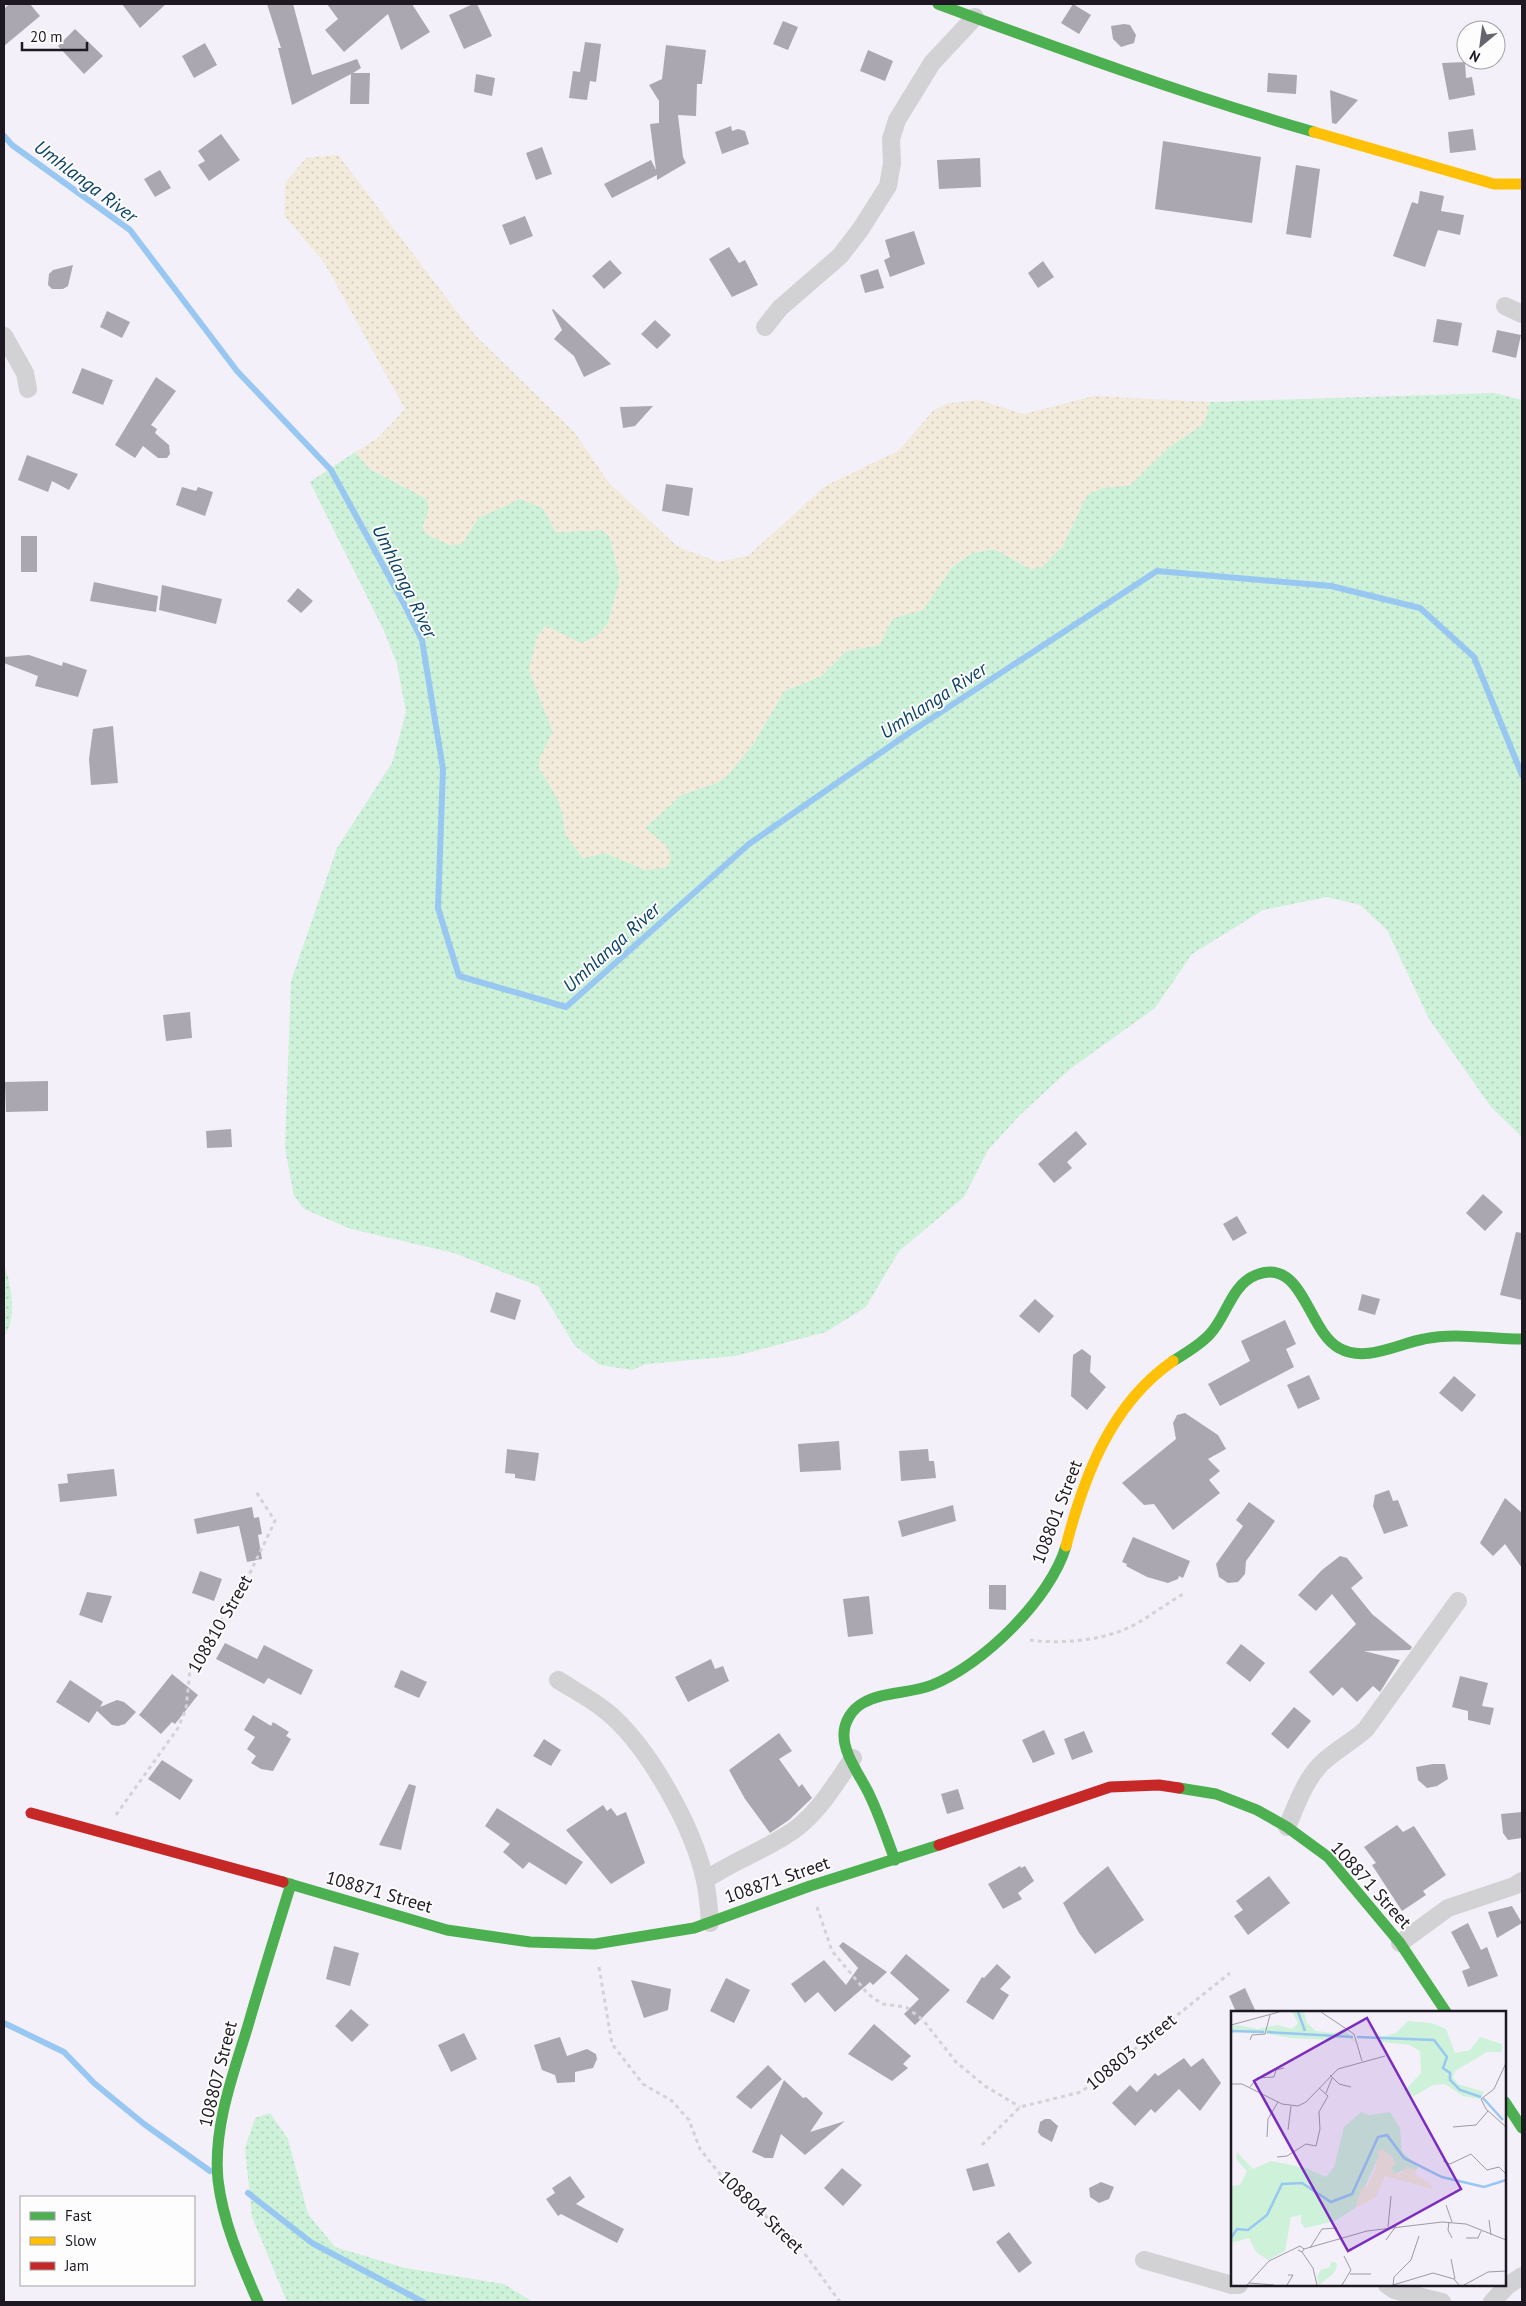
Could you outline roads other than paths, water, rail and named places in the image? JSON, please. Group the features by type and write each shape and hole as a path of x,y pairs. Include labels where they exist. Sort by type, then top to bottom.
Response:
{"street":[{"path":"938,4 1099,64 1218,104 1494,184 1522,184"},
{"path":"765,327 780,308 840,256 860,230 888,186 892,163 891,139 897,120 932,63 975,17"},
{"path":"1504,306 1522,314"},
{"path":"4,336 25,373 28,389"},
{"name":"108801 Street","path":"895,1860 844,1739 846,1721 858,1705 874,1698 932,1685 976,1658 1002,1636 1033,1603 1052,1577 1065,1552 1081,1492 1114,1423 1133,1398 1158,1372 1209,1335 1238,1288 1258,1274 1279,1272 1294,1284 1330,1342 1340,1349 1352,1352 1393,1348 1434,1337 1522,1339"},
{"path":"1287,1827 1311,1776 1330,1756 1349,1744 1366,1729 1458,1601"},
{"path":"558,1680 606,1711 633,1739 665,1785 695,1849 705,1880 710,1922"},
{"path":"705,1880 732,1862 787,1835 816,1811 853,1758"},
{"name":"108871 Street","path":"31,1813 291,1884 447,1930 530,1942 595,1944 694,1928 810,1886 895,1860 1110,1787 1159,1785 1216,1794 1257,1810 1287,1827 1328,1858 1400,1943 1445,2011"},
{"path":"1400,1943 1448,1908 1514,1886 1522,1881"},
{"name":"108807 Street","path":"258,2302 240,2260 224,2211 218,2180 218,2144 223,2114 234,2071 291,1884"},
{"path":"1506,2104 1522,2128"},
{"path":"1144,2260 1231,2285"},
{"path":"1492,2302 1508,2286 1522,2276"},
{"path":"1388,2286 1394,2290 1442,2302"}],"waterway":[{"name":"Umhlanga River","path":"4,136 12,145 130,230 237,371 331,470 403,602 422,640 443,769 438,908 459,976 566,1007 749,844 912,731 1157,571 1331,586 1420,608 1474,657 1522,775"},
{"path":"4,2023 64,2052 94,2083 144,2124 210,2171"},
{"path":"248,2193 312,2243 423,2302"}]}
